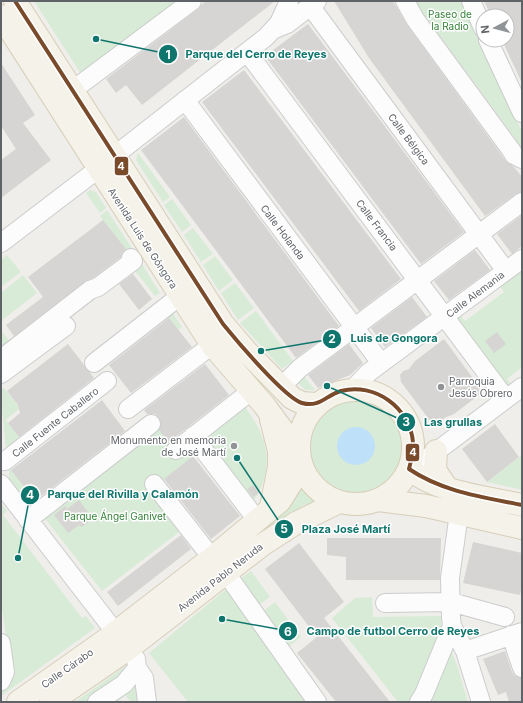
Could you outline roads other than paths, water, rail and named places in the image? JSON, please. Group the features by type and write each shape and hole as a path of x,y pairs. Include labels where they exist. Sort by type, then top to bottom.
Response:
{"main road":[{"name":"Avenida Luis de Góngora","path":"16,1 73,90 106,163 180,296 212,345 269,410 299,455"},
{"name":"Avenida Luis de Góngora","path":"4,28 106,163 223,324 247,352 292,398 302,403 317,404"},
{"path":"378,500 391,492 404,478 410,465 413,440 408,422 397,406 380,394 367,390 353,389 333,394 317,404 302,425 299,455 302,468 316,489 339,502 355,504 378,500 407,503 459,513 522,528"},
{"path":"269,410 278,452 279,467 269,510"},
{"path":"436,452 435,470 447,488"},
{"name":"Avenida Pablo Neruda","path":"121,641 219,565 269,510 292,482 299,455"},
{"path":"410,465 426,481 447,488 522,504"},
{"name":"Avenida Pablo Neruda","path":"219,565 262,545 286,529 339,502"},
{"name":"Calle Cárabo","path":"18,702 121,641"},
{"name":"Calle Cárabo","path":"52,702 121,641"}],"street":[{"path":"73,90 192,1"},
{"path":"1,243 106,163 272,31 284,14 289,1"},
{"path":"405,1 415,19 514,155 522,159"},
{"path":"272,31 287,24 314,4"},
{"name":"Calle Bélgica","path":"314,4 506,271"},
{"path":"492,48 522,113"},
{"name":"Calle Francia","path":"247,52 506,399"},
{"name":"Calle Holanda","path":"185,100 381,363"},
{"path":"281,387 300,368 522,202"},
{"path":"1,359 90,290 98,288 133,261 134,256"},
{"name":"Calle Alemania","path":"353,389 368,373 381,363 522,259"},
{"path":"94,364 180,296"},
{"path":"1,374 66,326"},
{"path":"128,409 212,345"},
{"name":"Calle Fuente Caballero","path":"1,461 5,461 108,381"},
{"path":"410,465 425,460 522,387"},
{"path":"176,450 251,391"},
{"path":"28,520 151,424"},
{"path":"193,436 269,510"},
{"path":"1,484 137,662 137,668 144,678 147,702"},
{"path":"154,484 219,565 317,702"},
{"path":"419,702 424,694 452,626 450,578 459,513"},
{"path":"385,603 451,602 505,617"},
{"path":"452,626 465,651 481,702"},
{"path":"465,651 516,634 522,668"},
{"path":"1,644 5,672 1,681"},
{"path":"97,702 124,684 137,668"}],"water":[{"path":"356,427 366,430 372,436 375,446 372,456 366,462 356,465 346,462 340,456 337,446 340,436 346,430"}],"place":[{"name":"Parque del Cerro de Reyes","path":"96,39"},
{"name":"Luis de Gongora","path":"261,351"},
{"name":"Las grullas","path":"327,386"},
{"name":"Parroquia Jesús Obrero","path":"441,387"},
{"name":"Monumento en memoria de José Martí","path":"234,446"},
{"name":"Plaza José Martí","path":"237,458"},
{"name":"Parque del Rivilla y Calamón","path":"18,558"},
{"name":"Campo de futbol Cerro de Reyes","path":"222,619"}],"park label":[{"name":"Paseo de la Radio","path":"450,20"},
{"name":"Parque Ángel Ganivet","path":"115,516"}]}
